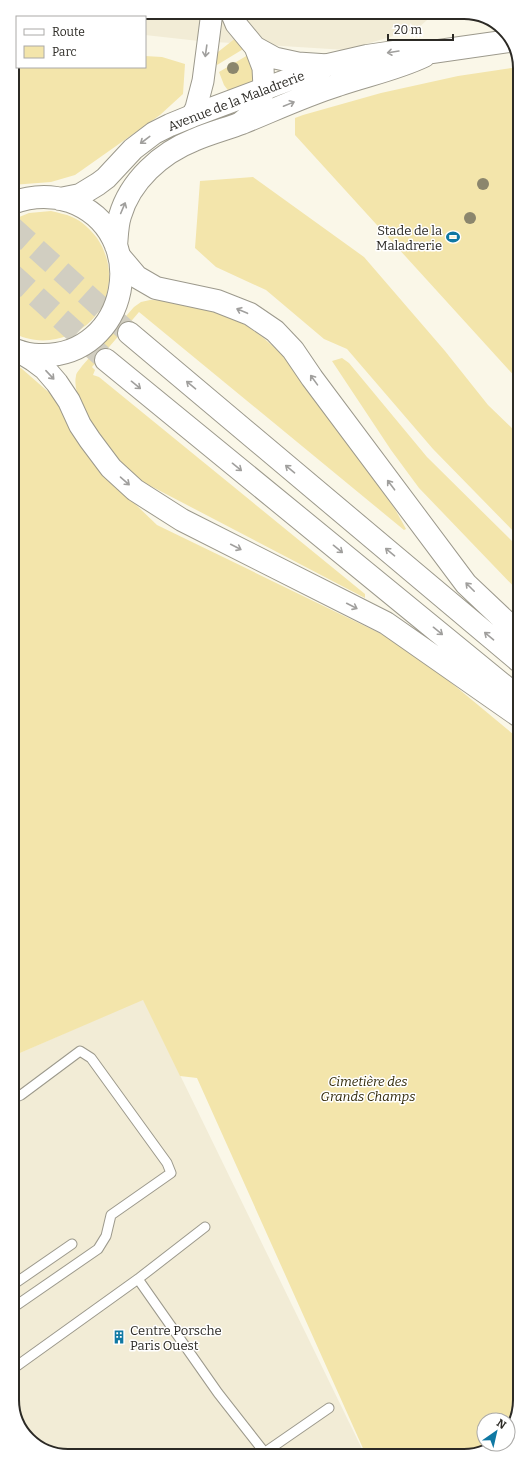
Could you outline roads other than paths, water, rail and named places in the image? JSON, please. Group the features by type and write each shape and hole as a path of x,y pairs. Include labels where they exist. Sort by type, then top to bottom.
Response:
{"main road":[{"name":"Avenue de la Maladrerie","path":"60,199 80,195 87,191 106,178 133,150 149,137 170,125 264,88 328,65 367,56 401,51 432,52 504,41"},
{"name":"Avenue de la Maladrerie","path":"118,251 118,227 123,207 134,187 165,155 194,140 337,85 408,64 432,52"},
{"path":"19,201 42,196 60,199 81,206 106,228 118,251 136,277 156,288 217,301 250,314 275,331 293,350 317,385 466,584 513,628"},
{"path":"19,351 39,355 64,353 86,343 99,332 111,316 119,298 122,274 118,251"},
{"path":"129,333 513,656"},
{"path":"19,352 45,369 57,383 69,401 80,425 90,440 111,468 135,490 182,520 386,623 513,712"},
{"path":"106,360 513,693"}],"street":[{"path":"192,116 196,108 203,81 211,19"},
{"path":"234,19 236,24 255,47 263,68 264,88 261,101 254,112 240,123"},
{"path":"255,47 275,58 298,63 328,65"}],"lane":[{"path":"19,1096 80,1051 91,1058 167,1163 171,1173 111,1215 106,1236 98,1249 19,1304"},
{"path":"19,1364 138,1279 205,1227"},
{"path":"19,1281 72,1244"},
{"path":"138,1279 259,1449"},
{"path":"270,1449 329,1408"}],"tunnel":[{"path":"19,233 129,333"},
{"path":"19,280 106,360"}],"place":[{"name":"Stade de la Maladrerie","path":"453,237"},
{"name":"Centre Porsche Paris Ouest","path":"119,1337"}],"park label":[{"name":"Cimetière des Grands Champs","path":"368,1088"}]}
